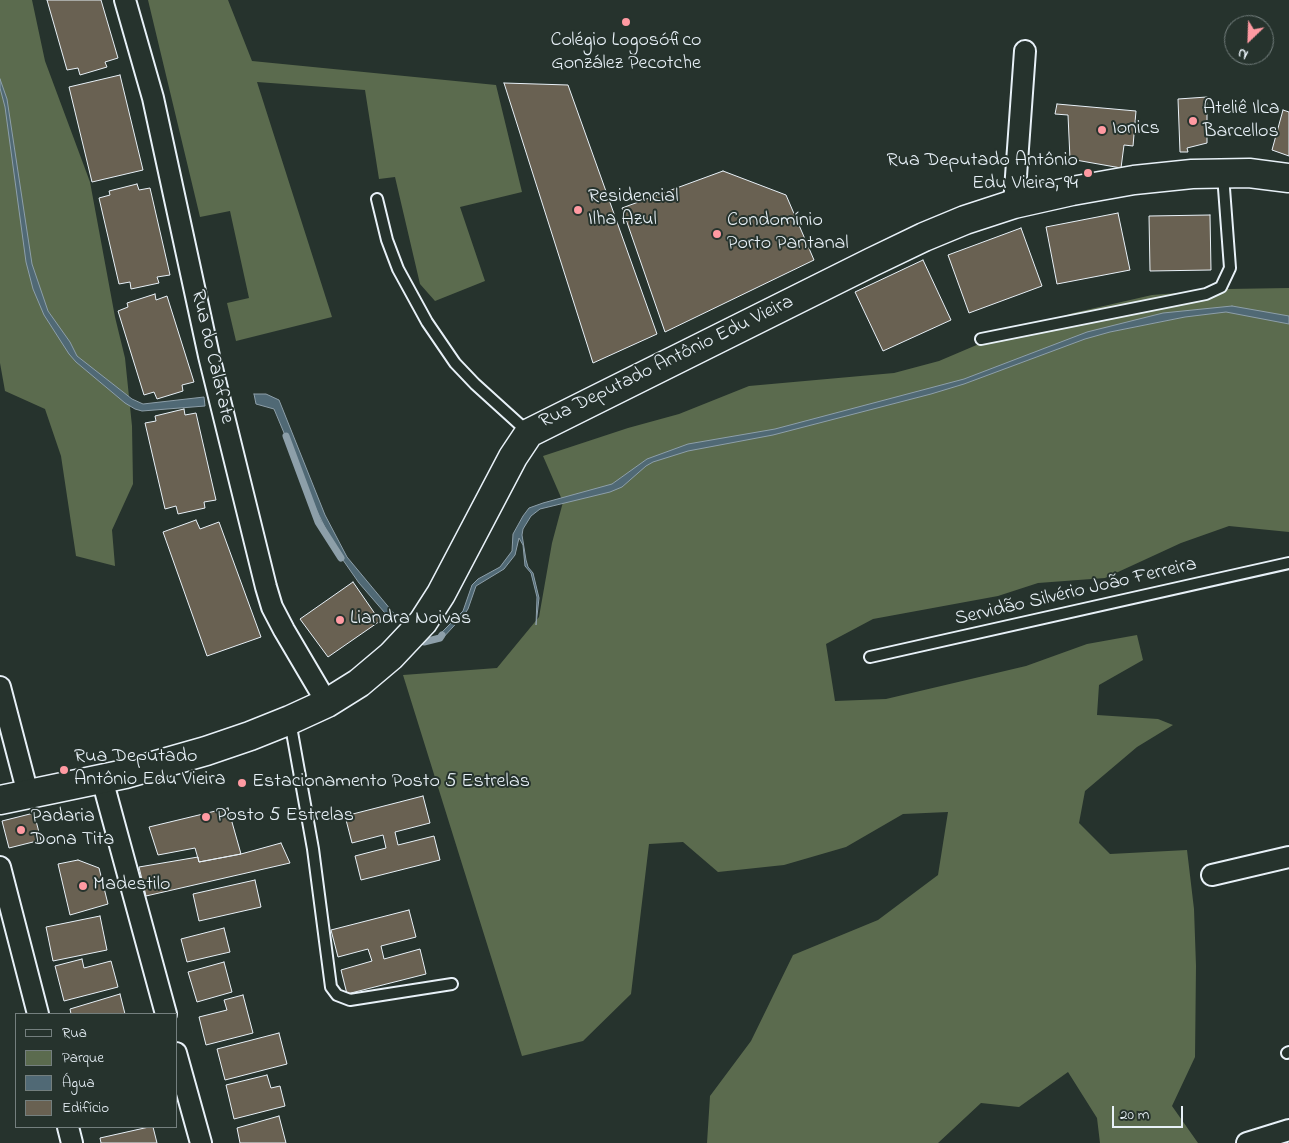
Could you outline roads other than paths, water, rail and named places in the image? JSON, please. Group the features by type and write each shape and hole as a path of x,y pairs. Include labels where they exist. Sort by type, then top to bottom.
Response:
{"main road":[{"name":"Rua Deputado Antônio Edu Vieira","path":"0,800 161,765 250,736 327,703 359,683 391,656 423,622 441,594 513,457 529,433 915,241 965,220 1014,204 1134,180 1192,174 1249,173 1289,178"}],"street":[{"name":"Rua do Calafate","path":"125,0 153,98 209,356 266,587 272,607 284,630 327,703"},
{"path":"1014,204 1025,50"},
{"path":"0,687 28,794"},
{"path":"102,778 166,1013"},
{"path":"1212,875 1289,857"},
{"path":"0,867 38,1013"},
{"path":"178,1061 200,1143"},
{"path":"68,1128 72,1143"},
{"path":"1247,1143 1289,1130"}],"lane":[{"path":"981,339 1206,294 1221,287 1230,268 1223,174"},
{"path":"377,199 387,240 398,269 427,322 455,363 475,384 529,433"},
{"name":"Servidão Silvério João Ferreira","path":"870,657 1289,564"},
{"path":"290,720 312,849 331,987 338,995 350,1000 452,984"}],"water":[{"path":"0,79 7,99 32,264 48,311 70,342 77,356 132,399 143,404 204,397 205,406 142,411 135,409 125,403 76,362 44,315 33,289 26,262"},
{"path":"1232,306 1289,316 1289,324 1226,312 1185,317 1110,332 1085,339 964,384 931,394 773,435 688,451 653,462 622,487 610,492 540,509 531,516 523,529 522,535 526,560 528,567 533,573 539,598 536,625 537,597 531,573 525,566 523,545 519,538 515,555 504,569 476,586 464,615 441,640 433,641 463,611 472,585 478,579 500,567 512,551 513,534 529,508 612,484 647,459 688,444 775,429 964,379 1087,332 1163,313"},
{"path":"254,394 266,394 279,400 325,515 347,557 396,616 391,620 359,583 336,550 315,507 274,409 256,404"}],"waterway":[{"path":"286,436 318,522 341,558"},
{"path":"424,642 440,638 442,635"}],"place":[{"name":"Colégio Logosófico González Pecotche","path":"626,22"},
{"name":"Ateliê Ilca Barcellos","path":"1193,121"},
{"name":"Ionics","path":"1102,130"},
{"name":"Rua Deputado Antônio Edu Vieira, 94","path":"1088,173"},
{"name":"Residencial Ilha Azul","path":"578,210"},
{"name":"Condomínio Porto Pantanal","path":"717,234"},
{"name":"Liandra Noivas","path":"340,620"},
{"name":"Rua Deputado Antônio Edu Vieira","path":"64,770"},
{"name":"Estacionamento Posto 5 Estrelas","path":"242,783"},
{"name":"Posto 5 Estrelas","path":"206,817"},
{"name":"Padaria Dona Tita","path":"21,830"},
{"name":"Madestilo","path":"83,886"}]}
